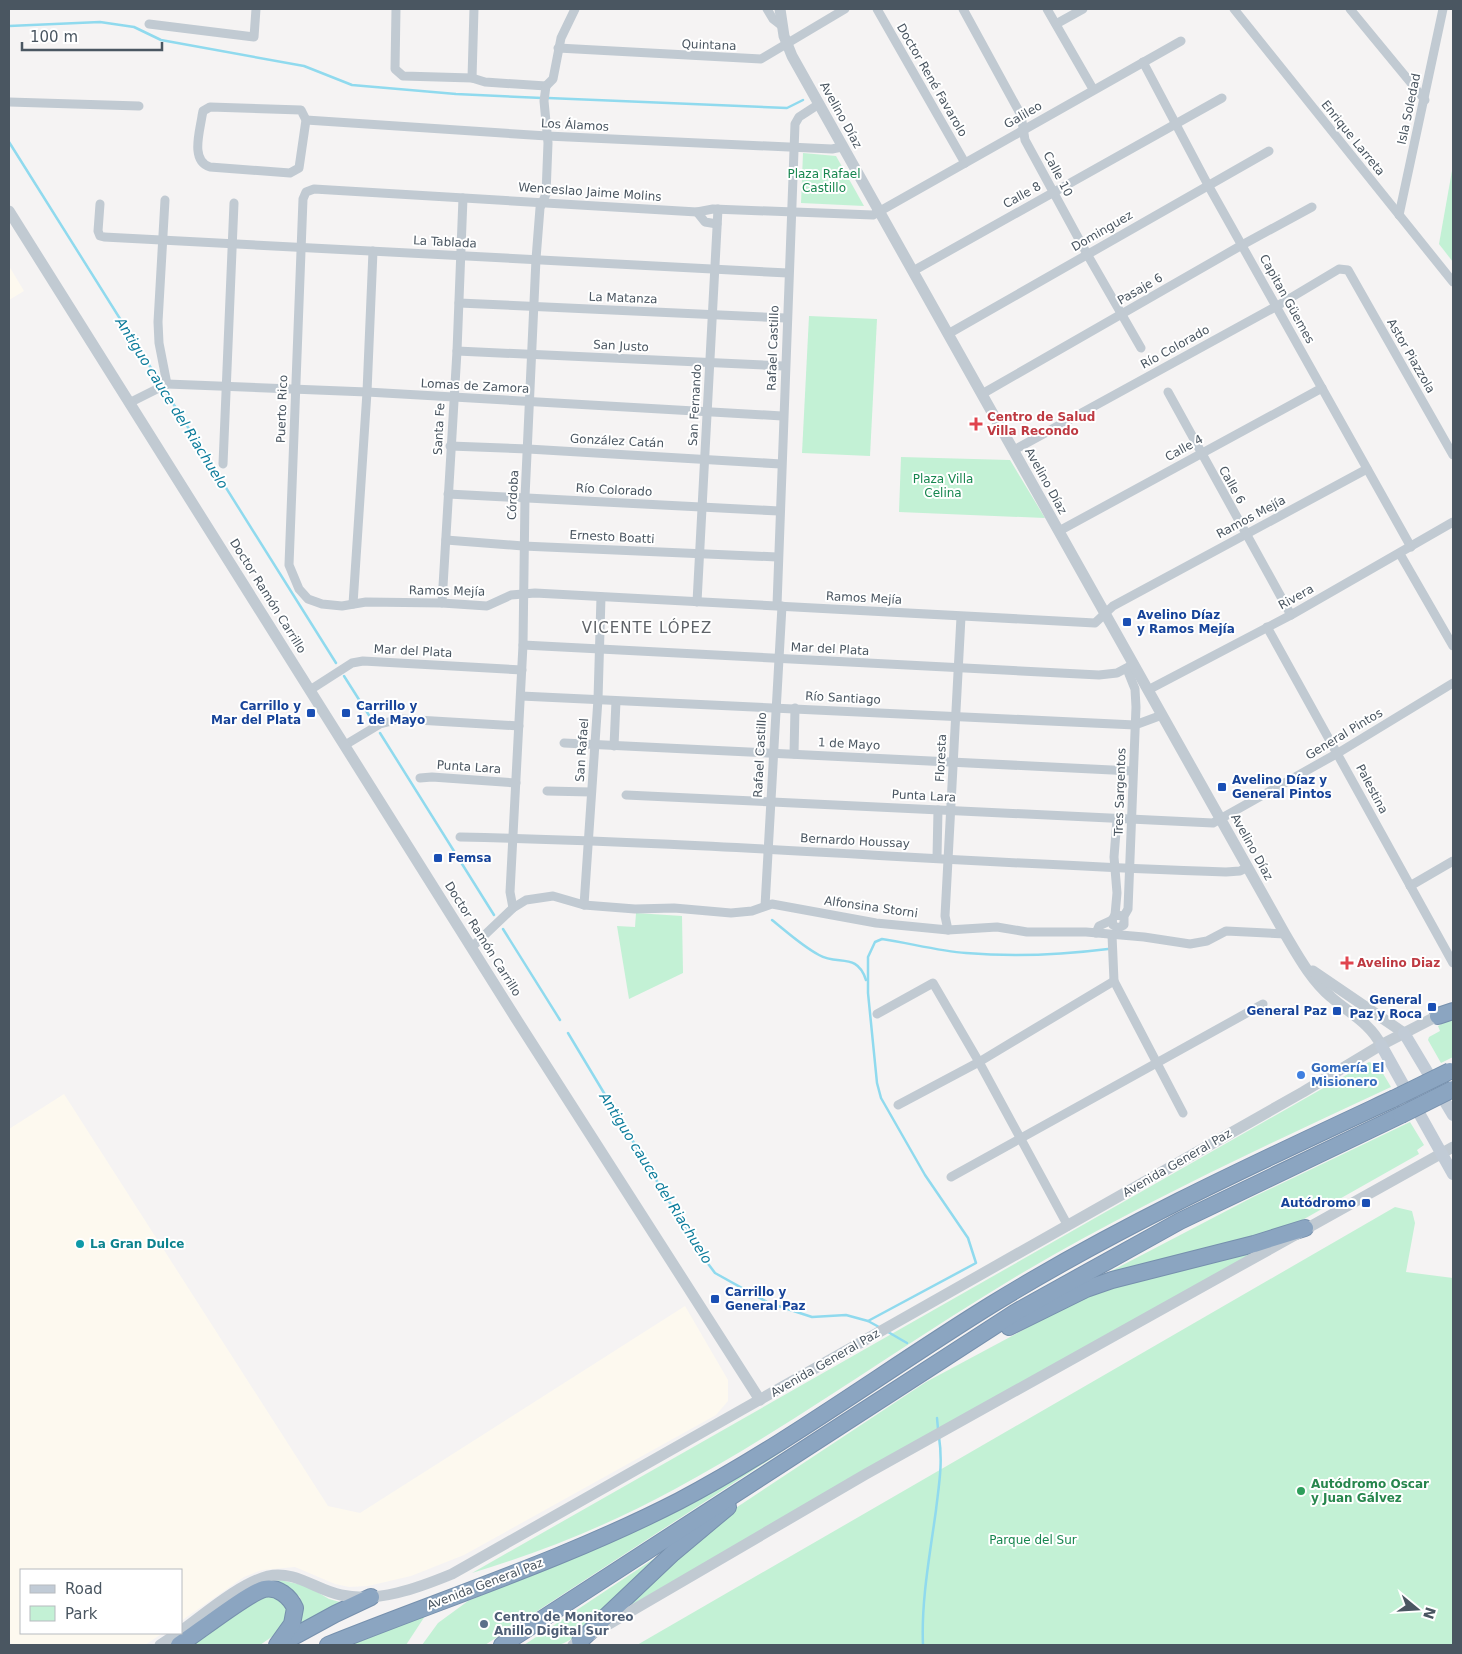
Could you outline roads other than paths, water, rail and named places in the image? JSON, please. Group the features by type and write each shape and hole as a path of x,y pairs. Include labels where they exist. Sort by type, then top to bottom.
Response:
{"highway":[{"name":"Avenida General Paz","path":"328,1645 507,1576 645,1518 744,1464 993,1304 1146,1218 1452,1070"},
{"path":"502,1645 1016,1312 1122,1251 1263,1180 1453,1090"},
{"path":"933,1364 1086,1289 1112,1280 1254,1244 1305,1228"},
{"path":"576,1643 673,1553 725,1510 748,1485"},
{"path":"179,1645 257,1592 273,1589 287,1596 295,1608 292,1624 277,1645"},
{"path":"277,1645 335,1614 372,1597"}],"main road":[{"path":"1404,1033 1453,1115"},
{"path":"1381,1045 1448,1150 1453,1174"}],"street":[{"path":"149,24 254,37 256,9"},
{"path":"396,9 394,69 404,76 472,78 544,94 553,79 558,48 575,9"},
{"path":"472,78 474,9"},
{"path":"767,9 773,19 782,26"},
{"name":"Avelino Díaz","path":"780,9 787,44 842,147 1105,614 1130,667 1148,690 1284,934 1324,991 1371,1028 1381,1045"},
{"name":"Quintana","path":"558,48 757,60 766,58 844,9"},
{"name":"Doctor René Favarolo","path":"877,9 965,163"},
{"name":"Calle 10","path":"963,9 1021,115 1025,140 1141,348"},
{"path":"1047,9 1093,89"},
{"path":"1056,24 1082,9"},
{"name":"Enrique Larreta","path":"1234,9 1453,282"},
{"path":"1350,9 1425,100"},
{"name":"Isla Soledad","path":"1399,215 1443,9"},
{"name":"Galileo","path":"880,213 1181,40"},
{"name":"Capitan Güemes","path":"1143,62 1208,185 1411,547"},
{"name":"Córdoba","path":"513,908 510,892 522,670 525,593 523,546 536,259 540,208 546,194 547,136 544,94"},
{"name":"Calle 8","path":"912,271 1222,98"},
{"path":"9,102 139,106"},
{"name":"Rafael Castillo","path":"765,906 779,659 777,557 793,148 796,120 819,104"},
{"path":"206,108 299,109 304,112 306,120 301,164 290,173 210,167 201,163 198,155 202,116 206,108"},
{"name":"Los Álamos","path":"306,120 547,136 793,148 832,149 842,147"},
{"name":"Dominguez","path":"948,334 1269,151"},
{"name":"Wenceslao Jaime Molins","path":"302,199 306,192 314,189 698,212 707,209 873,215 880,213"},
{"name":"Santa Fe","path":"442,603 457,351 463,198"},
{"name":"Puerto Rico","path":"302,199 289,565 298,590 308,599 322,604"},
{"path":"129,403 167,384 159,343 158,322 165,200"},
{"path":"223,464 228,387 234,203"},
{"name":"La Tablada","path":"100,204 98,231 100,236 788,273"},
{"name":"Pasaje 6","path":"982,394 1312,207"},
{"name":"San Fernando","path":"697,602 718,210"},
{"name":"Doctor Ramón Carrillo","path":"9,212 731,1358 760,1400"},
{"path":"698,212 705,222 717,224"},
{"path":"353,604 367,392 373,251"},
{"name":"Río Colorado","path":"1014,450 1277,306 1339,269 1348,270"},
{"name":"Astor Piazzola","path":"1348,270 1453,455"},
{"name":"La Matanza","path":"459,303 786,318"},
{"name":"San Justo","path":"457,351 784,366"},
{"name":"Lomas de Zamora","path":"167,384 367,392 782,416"},
{"name":"Calle 4","path":"1059,531 1322,388"},
{"name":"Calle 6","path":"1168,392 1290,615"},
{"name":"González Catán","path":"450,446 528,448 781,464"},
{"name":"Ramos Mejía","path":"322,604 342,606 353,604 442,603 487,606 511,595 525,593 1095,623 1113,606 1367,469"},
{"name":"Río Colorado","path":"448,494 779,511"},
{"name":"Rivera","path":"1148,690 1290,615 1400,554 1453,522"},
{"name":"Ernesto Boatti","path":"446,540 523,546 777,557"},
{"path":"1400,554 1453,646"},
{"name":"San Rafael","path":"584,905 598,699 601,597"},
{"name":"Floresta","path":"948,930 945,916 961,616"},
{"name":"Palestina","path":"1267,627 1453,963"},
{"name":"Mar del Plata","path":"523,644 1098,675 1117,673 1130,667"},
{"name":"Mar del Plata","path":"310,690 352,664 363,661 522,670"},
{"name":"Tres Sargentos","path":"1117,917 1128,909 1135,724 1135,689 1130,667"},
{"name":"General Pintos","path":"1221,820 1453,684"},
{"name":"Río Santiago","path":"520,696 1135,724 1162,715"},
{"path":"614,746 616,701"},
{"path":"794,754 795,708"},
{"path":"345,745 380,724 400,719 519,726"},
{"name":"1 de Mayo","path":"564,743 1132,771"},
{"name":"Punta Lara","path":"420,778 432,777 516,783"},
{"path":"547,791 591,792"},
{"name":"Punta Lara","path":"626,795 1132,820 1213,823 1221,820"},
{"path":"937,857 938,810"},
{"name":"Tres Sargentos","path":"1117,819 1114,868 1117,917"},
{"name":"Bernardo Houssay","path":"460,837 588,840 937,857 1129,869 1226,872 1240,871 1248,867"},
{"path":"1410,886 1453,861"},
{"name":"Alfonsina Storni","path":"472,947 513,908 526,900 553,896 584,905 635,909 674,908 731,913 752,911 772,904 876,923 948,930 996,927 1027,932 1144,936 1190,944 1207,941 1226,930 1284,934"},
{"path":"1096,933 1099,926 1117,917"},
{"path":"1112,935 1114,981 1183,1113"},
{"name":"Avelino Díaz","path":"1302,962 1404,1033"},
{"path":"898,1106 978,1062 1114,981"},
{"path":"877,1014 933,983 1068,1226"},
{"path":"951,1177 1021,1140 1263,1004"},
{"name":"Avenida General Paz","path":"182,1631 238,1591 267,1576 290,1576 339,1595 372,1597 428,1584 466,1567 1303,1092 1381,1045 1446,1014 1453,1006"},
{"path":"576,1643 924,1442 1448,1150"},
{"name":"Avenida General Paz","path":"160,1645 177,1634"}],"waterway":[{"path":"9,26 100,22 134,27 161,40 304,66 352,85 456,94 542,98"},
{"path":"548,98 787,108 803,100"},
{"name":"Antiguo cauce del Riachuelo","path":"9,142 161,384"},
{"name":"Antiguo cauce del Riachuelo","path":"164,389 336,663"},
{"name":"Antiguo cauce del Riachuelo","path":"344,676 372,720"},
{"name":"Antiguo cauce del Riachuelo","path":"380,733 494,915"},
{"path":"772,920 819,955 833,960 846,961 858,966 866,980"},
{"name":"Antiguo cauce del Riachuelo","path":"503,929 560,1020"},
{"path":"868,1321 976,1263 968,1238 925,1175 881,1098 877,1083 868,993 868,957 875,942 882,939 956,952 1001,955 1072,953 1108,949"},
{"name":"Antiguo cauce del Riachuelo","path":"568,1033 700,1253 715,1273 769,1303 812,1317 846,1315 868,1321 879,1327"},
{"name":"Antiguo cauce del Riachuelo","path":"888,1332 907,1343"},
{"name":"Antiguo cauce del Riachuelo","path":"937,1418 938,1429"},
{"name":"Antiguo cauce del Riachuelo","path":"923,1645 925,1595 940,1474 939,1437"}],"place":[{"name":"Centro de Salud Villa Recondo","path":"976,424"},
{"name":"Avelino Díaz y Ramos Mejía","path":"1127,622"},
{"name":"Carrillo y Mar del Plata","path":"311,713"},
{"name":"Carrillo y 1 de Mayo","path":"346,713"},
{"name":"Avelino Díaz y General Pintos","path":"1222,787"},
{"name":"Femsa","path":"438,858"},
{"name":"Avelino Diaz","path":"1347,963"},
{"name":"General Paz y Roca","path":"1432,1007"},
{"name":"General Paz","path":"1337,1011"},
{"name":"Gomería El Misionero","path":"1301,1075"},
{"name":"Autódromo","path":"1366,1203"},
{"name":"La Gran Dulce","path":"80,1244"},
{"name":"Carrillo y General Paz","path":"715,1299"},
{"name":"Autódromo Oscar y Juan Gálvez","path":"1301,1491"},
{"name":"Centro de Monitoreo Anillo Digital Sur","path":"484,1624"}],"district":[{"name":"VICENTE LÓPEZ","path":"647,628"}],"park label":[{"name":"Plaza Rafael Castillo","path":"824,181"},
{"name":"Plaza Villa Celina","path":"943,486"},
{"name":"Parque del Sur","path":"1033,1540"}]}
